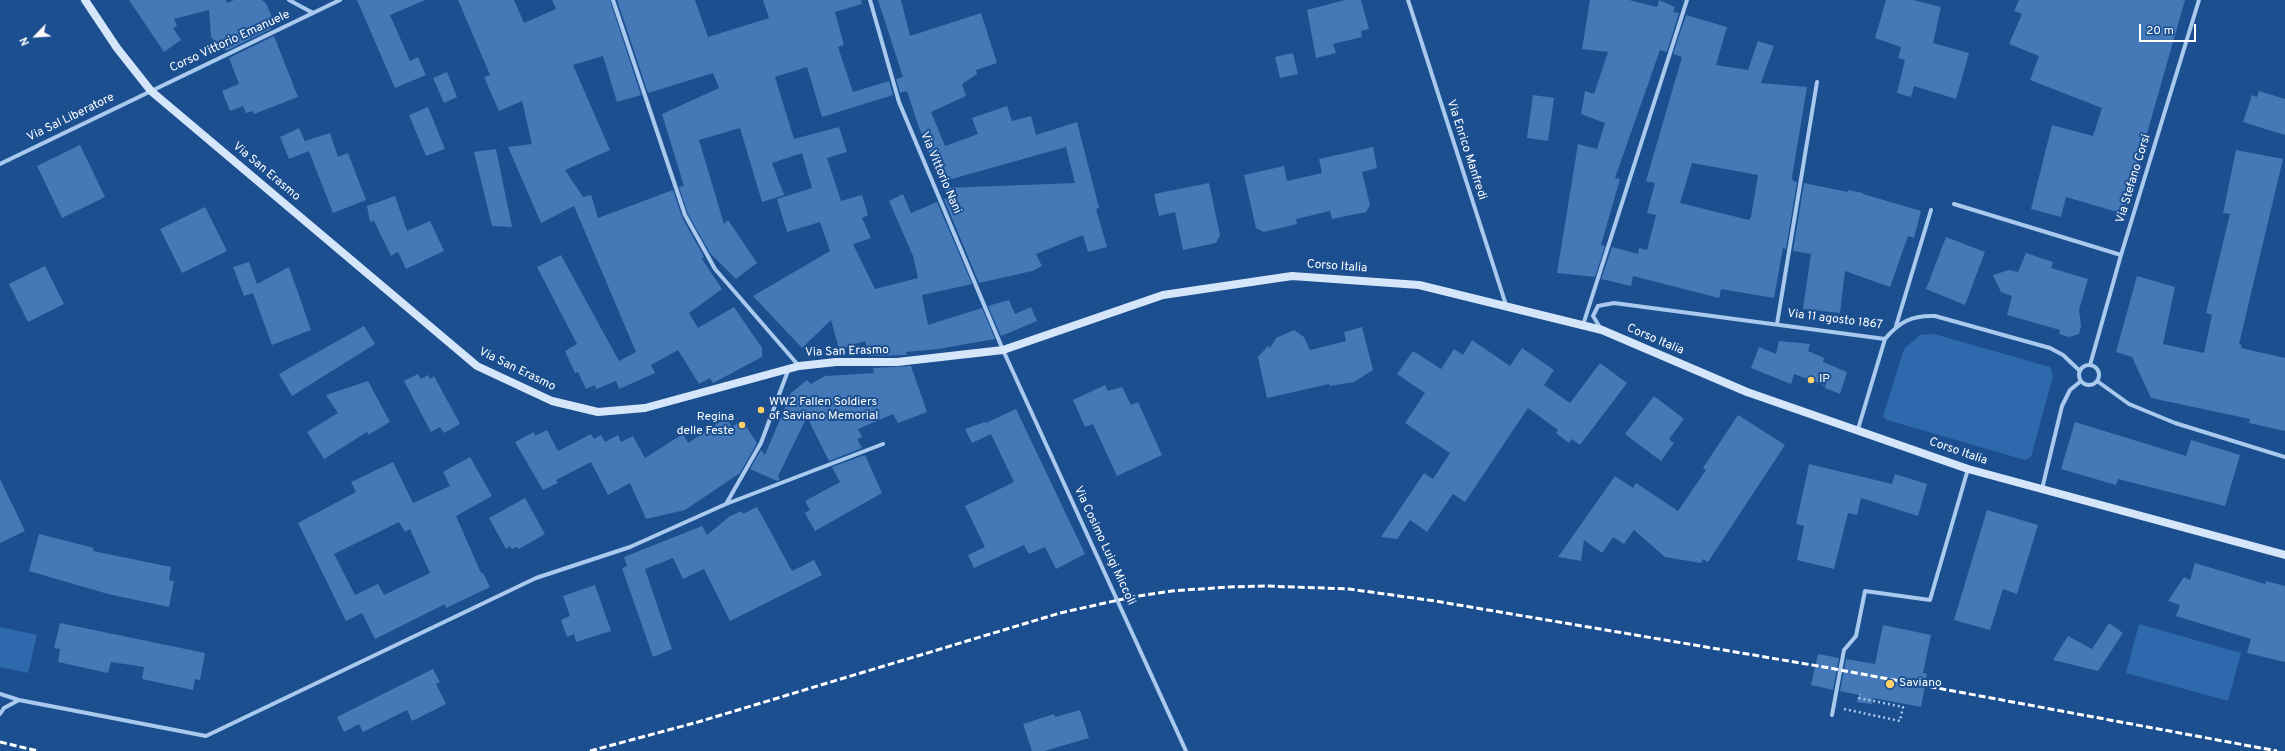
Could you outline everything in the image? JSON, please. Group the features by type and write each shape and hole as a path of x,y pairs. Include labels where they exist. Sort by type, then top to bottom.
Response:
{"main road":[{"name":"Via San Erasmo","path":"85,0 117,48 150,91 477,366 552,401 598,412 644,408 799,366 836,362 897,362 1003,350"},
{"name":"Corso Italia","path":"1003,350 1163,295 1292,276 1419,285 1506,305 1602,330 1747,392 1858,429 1968,469 2285,555"}],"street":[{"path":"290,0 313,13"},
{"name":"Corso Vittorio Emanuele","path":"150,91 340,0"},
{"path":"613,0 685,215 715,269 799,366"},
{"name":"Via Vittorio Nani","path":"870,0 899,102 1003,350"},
{"name":"Via Enrico Manfredi","path":"1408,0 1506,305"},
{"path":"1583,325 1687,0"},
{"name":"Via Stefano Corsi","path":"2090,366 2121,255 2199,0"},
{"path":"1778,324 1817,82"},
{"name":"Via Sal Liberatore","path":"0,164 150,91"},
{"path":"1954,204 2121,255"},
{"path":"1895,326 1931,210"},
{"name":"Via 11 agosto 1867","path":"1602,330 1596,323 1593,316 1598,306 1614,303 1885,339 1895,326 1904,320 1923,315 1946,318 2050,348 2063,355 2080,371"},
{"path":"1858,429 1885,339"},
{"name":"Via Cosimo Luigi Miccoli","path":"1003,350 1186,751"},
{"path":"2042,490 2062,406 2070,390 2080,381 2080,371 2084,367 2090,366 2098,371 2097,381"},
{"path":"726,504 761,443 789,368"},
{"path":"2080,381 2089,385 2097,381"},
{"path":"2097,381 2129,404 2176,423 2285,457"},
{"path":"0,694 19,700 206,736 536,578 630,547 726,504 883,444"},
{"path":"1832,715 1844,650 1856,636 1865,591 1930,600 1968,469"},
{"path":"0,714 4,708 19,700"}],"path":[{"path":"1833,706 1900,721 1903,707 1859,698 1860,694"}],"shaded area":[{"path":"1934,334 2050,367 2053,376 2031,457 2025,460 1887,420 1883,416 1904,349 1920,335"},
{"path":"2139,624 2241,653 2228,701 2126,673"},
{"path":"0,627 37,635 28,673 0,667"}],"building":[{"path":"129,0 226,0 227,3 234,0 262,0 266,3 274,22 269,24 271,29 226,51 223,43 216,42 211,37 209,10 174,19 177,26 173,28 181,40 164,52"},
{"path":"357,0 425,0 390,15 410,61 418,57 426,75 395,88"},
{"path":"458,0 514,0 524,23 556,9 552,0 610,0 641,95 617,102 603,56 573,65 610,150 565,170 583,197 591,195 598,218 673,190 682,217 704,257 702,259 722,289 689,313 698,328 734,307 762,348 762,357 713,383 710,378 699,384 678,350 651,365 655,373 619,389 616,381 596,389 595,385 586,389 578,372 575,373 565,351 577,344 537,267 561,255 619,361 636,352 574,206 541,223 508,147 532,144 522,101 499,111 484,77 490,75"},
{"path":"617,0 695,0 708,37 769,18 763,0 861,0 862,4 835,12 844,45 838,47 853,92 889,81 893,95 822,117 807,67 775,77 794,139 839,127 847,152 827,158 841,201 862,195 868,215 862,218 871,238 853,244 875,289 918,278 913,256 889,201 903,194 911,213 937,202 972,284 922,295 928,325 982,308 995,339 938,349 906,352 907,355 870,356 865,341 839,349 831,320 802,348 753,296 830,251 820,222 787,232 777,199 812,188 802,153 772,163 784,195 762,202 740,128 699,140 724,224 728,220 757,263 736,279 710,253 688,214 679,187 684,186 662,114 719,88 713,73 648,93"},
{"path":"878,0 901,0 910,36 981,13 997,63 976,70 977,74 962,84 966,96 931,112 945,146 978,134 972,118 1007,106 1012,121 1031,116 1036,135 1077,122 1099,208 1096,209 1107,247 1088,252 1083,235 1036,254 1042,266 1032,271 979,283 944,199 948,198 944,188 1075,183 1066,147 941,182 918,125 907,91 900,93 896,79 903,77"},
{"path":"1345,0 1361,0 1369,29 1361,31 1362,37 1333,44 1336,53 1316,58 1307,10"},
{"path":"1590,0 1629,0 1657,7 1659,0 1675,7 1673,12 1679,13 1667,52 1660,50 1615,178 1620,179 1601,245 1605,246 1595,277 1557,273 1578,144 1597,149 1605,123 1581,114 1585,91 1594,94 1608,52 1582,49"},
{"path":"1886,0 1913,0 1941,7 1933,43 1969,53 1956,99 1914,86 1911,97 1897,93 1905,60 1898,58 1901,47 1875,38"},
{"path":"2019,0 2185,0 2124,214 2066,197 2061,217 2031,209 2052,125 2093,136 2102,108 2030,80 2039,56 2009,44 2022,14 2014,11"},
{"path":"1686,15 1727,27 1716,65 1748,70 1758,41 1774,46 1761,83 1807,87 1792,177 1793,181 1797,182 1786,249 1783,248 1774,298 1721,289 1719,298 1633,276 1631,286 1601,279 1612,247 1638,254 1639,248 1647,250 1656,215 1647,213 1655,183 1646,181 1682,57 1673,54","holes":["1692,163 1758,175 1751,217 1749,220 1680,203"]},
{"path":"274,36 298,97 254,114 252,111 246,113 243,106 230,111 222,91 239,84 229,58"},
{"path":"1293,53 1298,74 1280,78 1275,57"},
{"path":"447,72 457,97 444,103 433,78"},
{"path":"2259,91 2285,99 2285,135 2243,122 2252,95 2257,97"},
{"path":"1533,95 1554,98 1548,141 1527,138"},
{"path":"428,107 445,149 426,156 409,115"},
{"path":"299,128 309,151 289,159 280,137"},
{"path":"330,133 338,157 348,153 366,200 333,213 305,141"},
{"path":"80,145 105,197 62,218 37,166"},
{"path":"1373,147 1377,168 1362,172 1370,205 1366,212 1332,219 1330,211 1296,219 1297,224 1264,232 1256,228 1244,175 1284,166 1287,181 1322,173 1319,159"},
{"path":"496,149 512,227 492,226 474,152"},
{"path":"2236,150 2283,159 2239,344 2242,345 2241,348 2285,358 2285,431 2249,423 2250,419 2151,398 2132,357 2116,352 2137,276 2175,287 2163,344 2204,353 2212,315 2206,313 2230,214 2223,213"},
{"path":"1209,183 1220,235 1216,243 1183,250 1175,212 1159,216 1154,194"},
{"path":"1804,183 1848,192 1848,190 1863,193 1921,211 1914,238 1908,236 1890,287 1845,271 1840,313 1803,309 1811,254 1793,251"},
{"path":"395,196 407,231 430,221 444,251 406,269 398,252 391,256 374,221 370,222 367,206"},
{"path":"205,207 227,251 182,273 160,229"},
{"path":"1946,237 1985,252 1965,305 1926,289"},
{"path":"2026,253 2053,262 2051,268 2088,279 2079,310 2081,326 2079,334 2069,337 2059,334 2060,330 2007,315 2012,296 2001,292 1993,275 2009,270 2018,272"},
{"path":"249,262 257,284 289,267 311,330 272,345 253,293 244,296 233,267"},
{"path":"45,266 64,304 28,322 9,284"},
{"path":"1009,300 1015,314 1031,307 1037,321 1001,336 988,306"},
{"path":"364,326 375,344 292,396 279,374"},
{"path":"1362,327 1373,370 1354,382 1330,386 1329,384 1267,398 1258,357 1268,346 1270,348 1276,338 1294,330 1304,337 1310,350 1346,341 1344,332"},
{"path":"1472,340 1510,366 1522,348 1554,370 1544,385 1570,403 1600,363 1627,383 1580,445 1572,439 1569,443 1556,433 1558,430 1528,408 1465,502 1453,494 1427,532 1410,520 1397,539 1381,537 1424,473 1433,479 1450,453 1405,423 1425,393 1397,374 1413,351 1441,369 1454,349 1463,355"},
{"path":"1779,341 1810,344 1808,351 1824,358 1823,362 1847,372 1840,394 1825,388 1826,382 1824,385 1794,374 1791,384 1751,368 1759,347 1776,354"},
{"path":"911,366 927,412 898,423 893,414 858,429 862,437 857,439 862,448 829,461 807,417 778,476 780,479 777,481 750,469 761,450 765,455 791,393 807,380 811,384 825,376 874,373 873,368"},
{"path":"418,374 421,379 428,375 430,379 434,376 460,424 444,433 440,427 431,432 404,381"},
{"path":"368,381 390,422 368,435 367,432 324,459 307,432 338,413 326,395"},
{"path":"1105,385 1108,391 1122,387 1131,405 1138,402 1162,455 1117,476 1093,424 1085,427 1073,400"},
{"path":"1654,396 1684,419 1669,439 1674,443 1661,461 1625,434"},
{"path":"1016,409 1085,554 1056,569 1045,547 1029,554 1024,545 974,568 968,555 985,547 965,506 1014,482 991,434 972,443 965,429 985,422 986,423"},
{"path":"1738,415 1785,445 1708,562 1703,559 1701,563 1665,557 1634,530 1624,544 1613,537 1602,553 1584,540 1581,561 1558,557 1615,476 1633,488 1636,483 1678,511 1706,470 1703,468"},
{"path":"726,418 732,427 742,420 757,443 740,473 685,510 646,519 630,483 608,495 591,462 556,480 558,483 543,490 515,442 534,432 535,436 547,430 558,451 591,434 594,439 601,435 605,442 618,435 621,442 633,436 645,458 683,434 688,443"},
{"path":"2075,422 2186,456 2191,440 2240,455 2225,506 2118,479 2116,485 2061,469"},
{"path":"865,455 882,493 815,531 805,513 810,510 805,501 840,482 832,467"},
{"path":"470,457 492,496 456,516 481,573 483,573 490,587 446,608 445,604 375,639 362,613 346,621 298,523 356,492 351,482 393,462 413,503 450,486 443,472","holes":["399,522 405,532 410,529 430,573 384,595 378,584 355,595 334,554"]},
{"path":"1809,464 1892,484 1895,474 1927,484 1918,516 1861,498 1857,515 1848,513 1834,569 1797,560 1804,526 1796,524"},
{"path":"0,479 25,531 0,543"},
{"path":"525,498 545,534 519,549 517,547 512,549 510,546 506,549 489,518"},
{"path":"757,507 792,571 814,560 822,575 730,621 704,569 683,579 673,558 645,569 672,649 653,657 622,568 627,566 624,557 702,526 707,535 730,516 742,511 743,514"},
{"path":"1987,510 2038,525 2017,594 2003,589 1990,630 1954,620"},
{"path":"39,534 94,548 93,551 171,567 169,580 174,581 169,607 108,594 29,571"},
{"path":"2195,563 2265,584 2266,581 2285,586 2285,662 2247,653 2251,639 2176,616 2180,605 2168,601 2184,577 2190,580"},
{"path":"595,585 611,631 576,642 574,634 567,637 561,620 570,616 563,596"},
{"path":"60,623 205,653 200,680 195,679 193,690 142,679 144,667 111,662 108,673 58,662 60,649 54,648"},
{"path":"2109,623 2123,633 2098,671 2053,660 2068,636 2092,649"},
{"path":"1883,625 1931,635 1923,673 1927,674 1921,707 1873,698 1872,704 1857,702 1859,695 1840,691 1846,659 1875,664"},
{"path":"1818,654 1839,658 1833,690 1811,685"},
{"path":"433,669 440,682 436,684 446,704 412,721 407,710 363,732 359,724 344,732 337,717"},
{"path":"1080,710 1089,738 1044,751 1032,751 1023,724 1054,714 1055,717"}],"railway":[{"path":"590,751 698,722 1060,613 1132,597 1172,591 1267,586 1349,589 1435,601 1824,667 2277,751"},
{"path":"0,742 38,751"}],"place":[{"name":"IP","path":"1811,380"},
{"name":"WW2 Fallen Soldiers of Saviano Memorial","path":"761,410"},
{"name":"Regina delle Feste","path":"742,425"},
{"name":"Saviano","path":"1890,684"}]}
